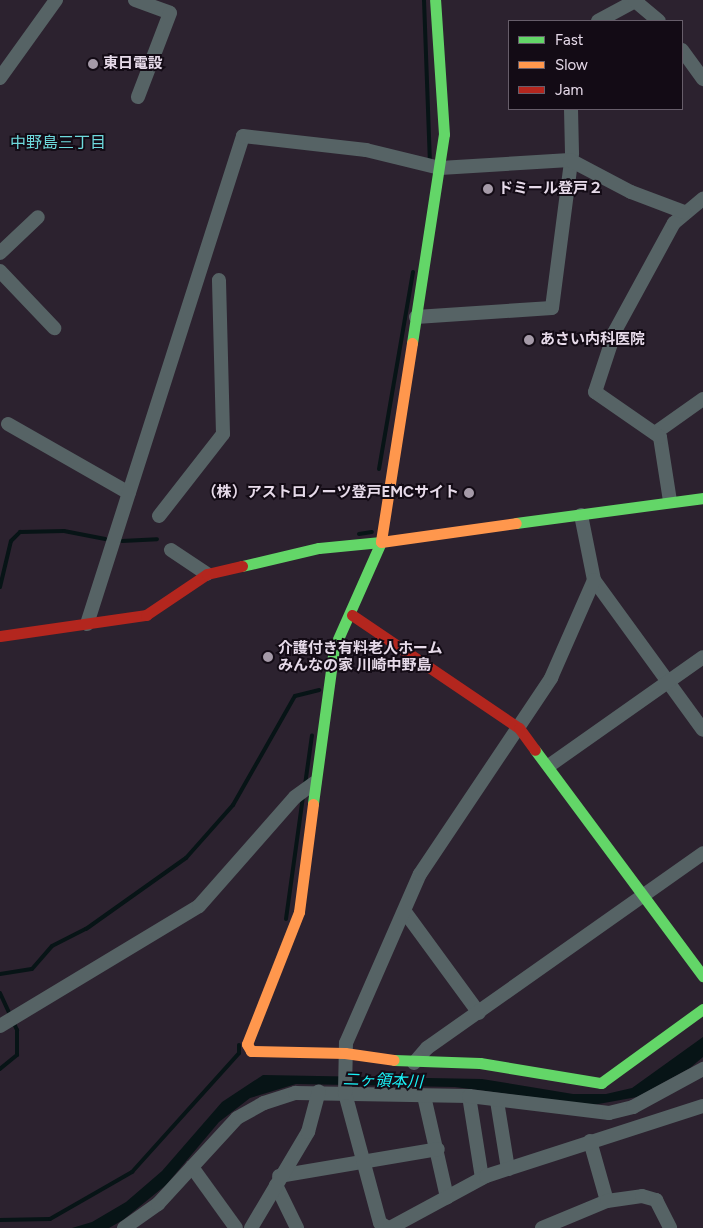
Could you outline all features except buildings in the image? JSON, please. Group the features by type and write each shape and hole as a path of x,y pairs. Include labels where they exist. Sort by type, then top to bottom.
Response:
{"street":[{"path":"0,78 56,0"},
{"path":"135,0 170,14 138,97"},
{"path":"435,0 444,134 381,542 352,615 334,648 314,783 299,912 247,1044 251,1051 414,1063 480,1063 601,1083 703,1009"},
{"path":"600,20 635,1 658,20"},
{"path":"683,51 703,79"},
{"path":"416,317 552,308 570,160 571,110"},
{"path":"87,624 243,136 366,150 440,168 570,160 631,192 684,212"},
{"path":"670,501 656,433 595,392 614,331 684,212 703,198"},
{"path":"0,254 38,216"},
{"path":"0,271 54,328"},
{"path":"159,516 223,434 219,280"},
{"path":"656,433 703,399"},
{"path":"8,424 129,493"},
{"path":"1,635 146,615 207,574 319,548 381,542 703,498"},
{"path":"581,515 594,580 703,730"},
{"path":"171,550 207,574"},
{"path":"594,580 564,656 420,874 345,1057 344,1091 383,1227 447,1197 482,1178 508,1168 703,1106"},
{"path":"352,615 518,728 550,765 703,976"},
{"path":"550,765 703,657"},
{"path":"0,1026 199,906 295,797 314,783"},
{"path":"414,1063 427,1048 703,853"},
{"path":"405,912 479,1013"},
{"path":"124,1228 158,1204 237,1118 264,1103 319,1091 344,1091 424,1096 469,1096 496,1101 609,1113 633,1107 703,1069"},
{"path":"251,1228 277,1181 308,1132 319,1091"},
{"path":"424,1096 438,1149 447,1197"},
{"path":"469,1096 482,1178"},
{"path":"496,1101 508,1168"},
{"path":"590,1141 607,1201"},
{"path":"277,1181 438,1149"},
{"path":"192,1167 236,1228"},
{"path":"277,1181 297,1228"},
{"path":"542,1228 607,1201 642,1196 656,1200 670,1228"}],"water":[{"name":"二ヶ領本川","path":"703,1037 703,1057 690,1068 637,1097 593,1105 455,1087 296,1084 250,1098 219,1122 166,1185 123,1220 109,1228 72,1228 92,1222 126,1202 162,1171 222,1102 263,1075 482,1079 573,1094 606,1094 632,1088"}],"waterway":[{"path":"424,0 430,161"},
{"path":"379,469 413,272"},
{"path":"0,587 11,541 20,532 64,531 105,539"},
{"path":"359,534 372,532"},
{"path":"122,541 157,539"},
{"path":"0,974 32,969 52,946 86,929 186,858 233,805 295,696 319,690"},
{"path":"305,785 312,735"},
{"path":"286,919 303,797"},
{"path":"0,993 17,1030 17,1055 0,1069"},
{"path":"0,1220 50,1219 132,1172 239,1053 239,1045"}],"traffic: fast":[{"path":"412,343 444,134 435,0"},
{"path":"516,523 703,498"},
{"path":"242,566 319,548 381,542 334,648 313,804"},
{"path":"535,750 703,976"},
{"path":"394,1060 480,1063 601,1083 703,1009"}],"traffic: slow":[{"path":"412,343 381,542 516,523"},
{"path":"313,804 299,912 247,1044 251,1051 345,1053 394,1060"}],"traffic: jam":[{"path":"0,636 146,615 207,574 242,566"},
{"path":"352,615 519,728 535,750"}],"place":[{"name":"東日電設","path":"93,64"},
{"name":"ドミール登戸２","path":"488,189"},
{"name":"あさい内科医院","path":"529,340"},
{"name":"（株）アストロノーツ登戸EMCサイト","path":"469,493"},
{"name":"介護付き有料老人ホーム みんなの家 川崎中野島","path":"268,657"}],"district":[{"name":"中野島三丁目","path":"58,143"}]}
